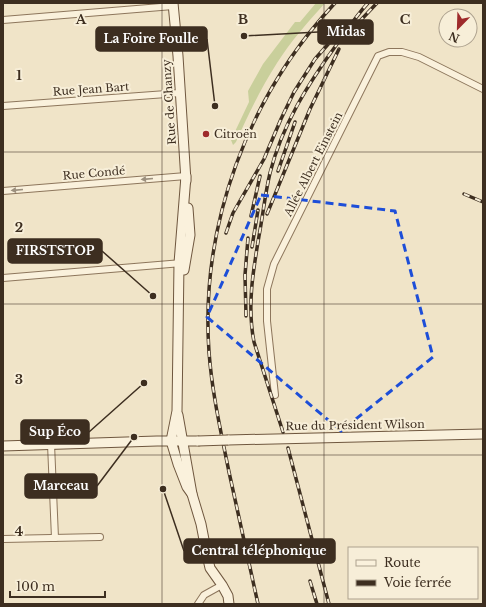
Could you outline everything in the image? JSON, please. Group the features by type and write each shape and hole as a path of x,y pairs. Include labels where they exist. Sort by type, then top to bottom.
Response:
{"main road":[{"name":"Rue de Chanzy","path":"171,441 177,411 179,298 186,176 173,4"},
{"name":"Rue de Chanzy","path":"177,411 192,494"},
{"name":"Rue du Président Wilson","path":"3,446 483,434"},
{"path":"171,441 187,487 192,494 201,524 210,568 228,596 229,604"},
{"path":"222,585 224,604"}],"street":[{"path":"3,20 173,4"},
{"name":"Allée Albert Einstein","path":"275,395 267,322 267,288 274,264 378,56 389,52 402,52 419,57 483,89"},
{"name":"Rue Jean Bart","path":"3,106 180,93"},
{"name":"Rue Condé","path":"3,191 186,176"},
{"path":"3,278 182,263"},
{"path":"51,444 54,538"},
{"path":"3,539 100,537"},
{"path":"198,604 204,595 222,585"}],"highlighted area":[{"path":"261,195 395,211 433,357 341,431 207,317"}],"green space":[{"path":"316,3 325,3 282,55 255,102 236,142 233,145 231,140 249,102 248,91 263,64 295,22 300,22"}],"railway":[{"path":"258,604 229,472 212,382 209,352 208,304 213,257 222,210 236,165 255,121 277,79 304,39 335,3"},
{"path":"283,432 254,342 251,316 253,276 268,181 281,138 297,106 326,59 368,3"},
{"path":"359,22 377,3"},
{"path":"226,233 233,213 264,159 294,92 315,59 346,24"},
{"path":"267,214 310,109 339,49"},
{"path":"278,171 295,122"},
{"path":"251,216 260,176"},
{"path":"464,194 483,202"},
{"path":"252,247 258,210"},
{"path":"246,316 245,275 248,238"},
{"path":"288,448 329,604"},
{"path":"310,581 317,604"}],"place":[{"name":"Midas","path":"244,36"},
{"name":"La Foire Foulle","path":"215,106"},
{"name":"Citroën","path":"206,134"},
{"name":"FIRSTSTOP","path":"153,296"},
{"name":"Sup Éco","path":"144,383"},
{"name":"Marceau","path":"134,437"},
{"name":"Central téléphonique","path":"163,489"}]}
